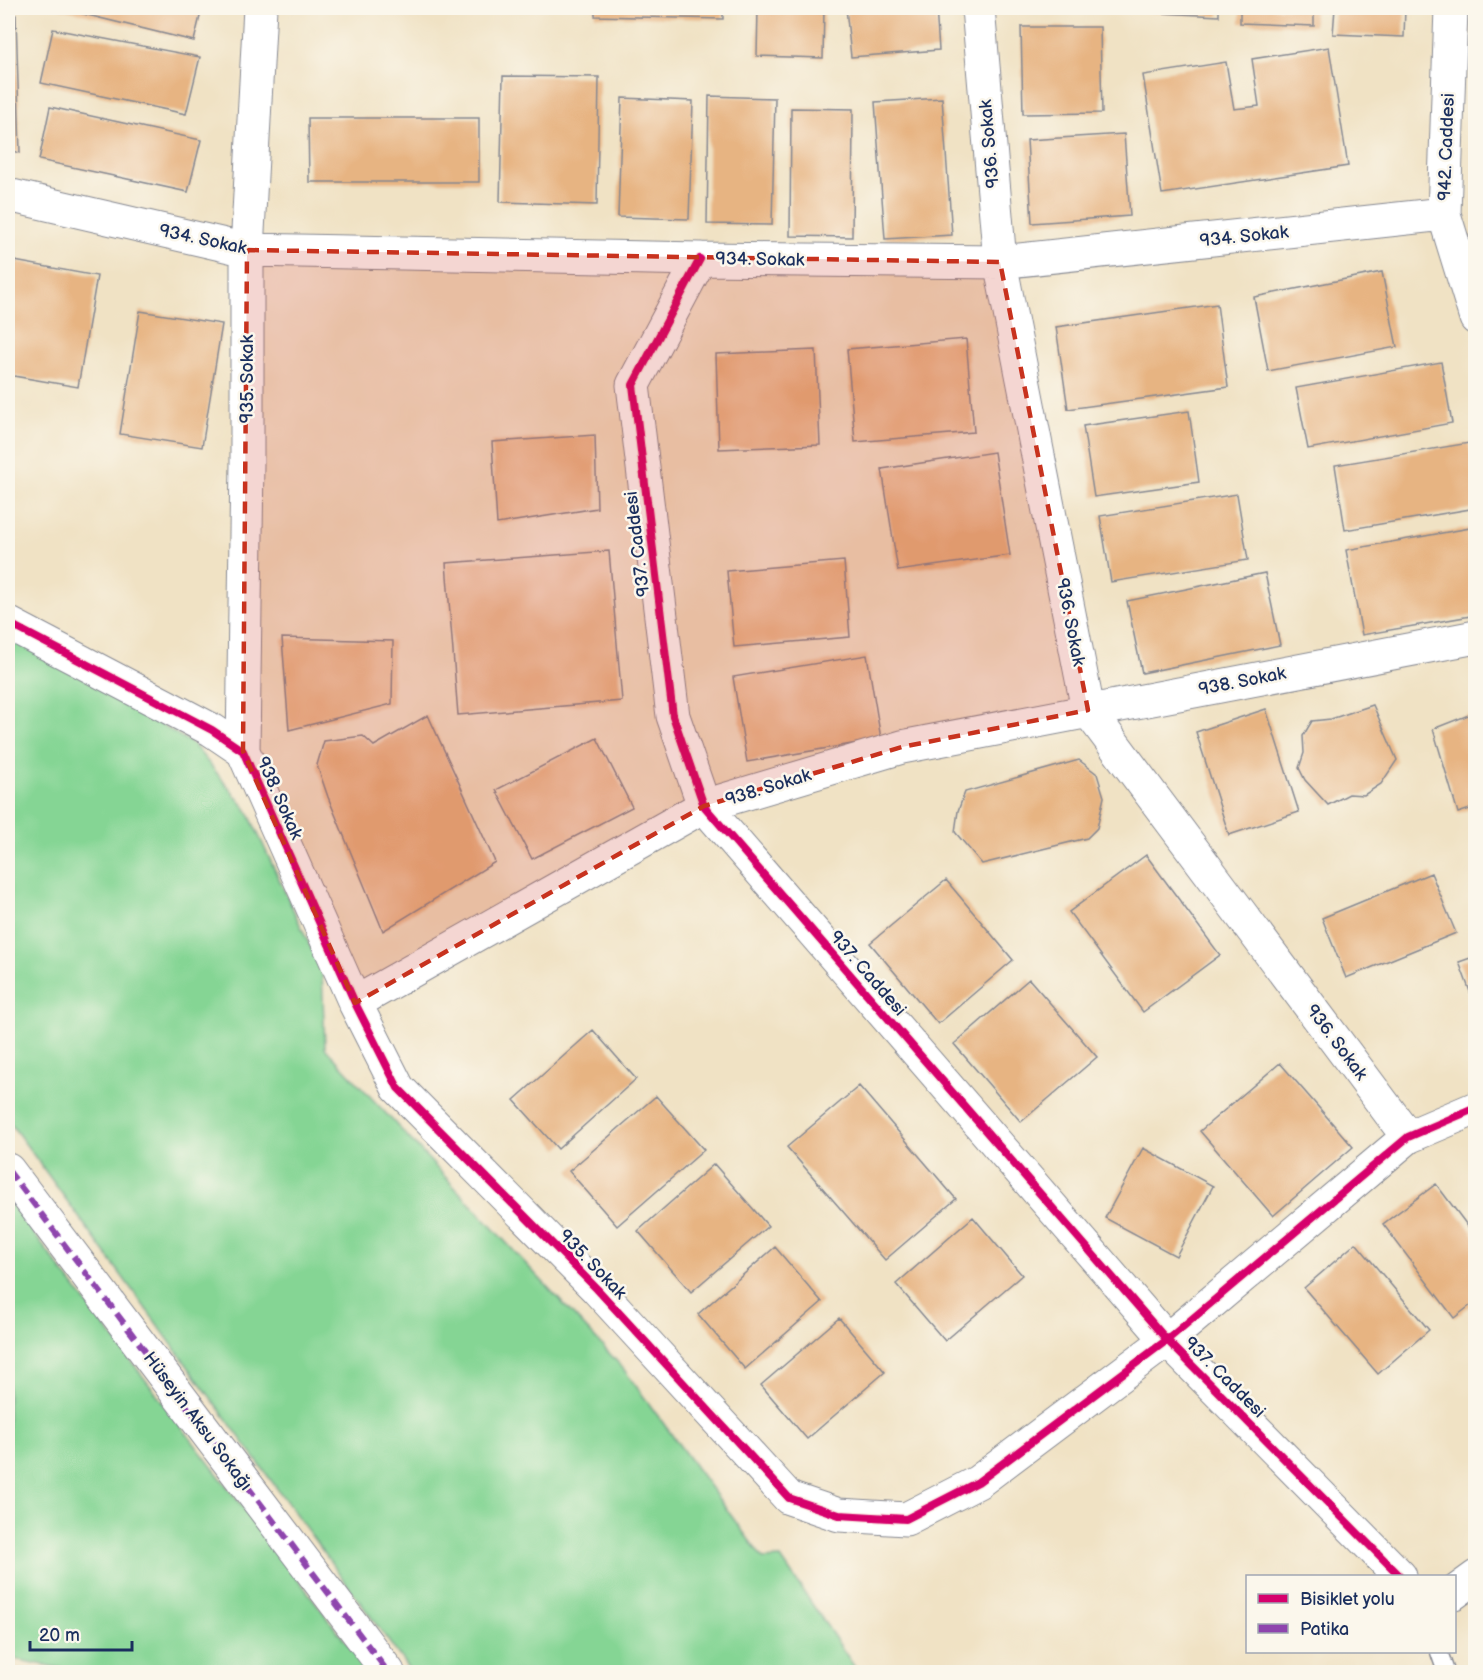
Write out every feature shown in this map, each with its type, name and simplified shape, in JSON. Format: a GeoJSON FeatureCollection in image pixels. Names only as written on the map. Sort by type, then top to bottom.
{"type":"FeatureCollection","features":[{"type":"Feature","properties":{"kind":"street","name":"935. Sokak"},"geometry":{"type":"LineString","coordinates":[[243,751],[247,250],[260,8]]}},
{"type":"Feature","properties":{"kind":"street","name":"936. Sokak"},"geometry":{"type":"LineString","coordinates":[[978,8],[1000,262],[1088,710],[1408,1137]]}},
{"type":"Feature","properties":{"kind":"street","name":"942. Caddesi"},"geometry":{"type":"LineString","coordinates":[[1451,8],[1444,214],[1476,318]]}},
{"type":"Feature","properties":{"kind":"street","name":"934. Sokak"},"geometry":{"type":"LineString","coordinates":[[8,195],[247,250],[700,259],[1000,262],[1444,214]]}},
{"type":"Feature","properties":{"kind":"street","name":"937. Caddesi"},"geometry":{"type":"LineString","coordinates":[[700,259],[633,385],[673,716],[704,806],[1167,1340],[1399,1575]]}},
{"type":"Feature","properties":{"kind":"street","name":"938. Sokak"},"geometry":{"type":"LineString","coordinates":[[8,623],[212,730],[243,751],[355,1003],[704,806],[902,747],[1476,637]]}},
{"type":"Feature","properties":{"kind":"street","name":"935. Sokak"},"geometry":{"type":"LineString","coordinates":[[355,1003],[398,1088],[597,1289],[789,1498],[839,1515],[906,1519],[978,1482],[1167,1340],[1408,1137],[1476,1108]]}},
{"type":"Feature","properties":{"kind":"street","name":"Hüseyin Aksu Sokağı"},"geometry":{"type":"LineString","coordinates":[[8,1170],[388,1672]]}},
{"type":"Feature","properties":{"kind":"street"},"geometry":{"type":"LineString","coordinates":[[1456,1592],[1476,1577]]}},
{"type":"Feature","properties":{"kind":"lane"},"geometry":{"type":"LineString","coordinates":[[1439,1653],[1446,1672]]}},
{"type":"Feature","properties":{"kind":"highlighted area"},"geometry":{"type":"Polygon","coordinates":[[[247,250],[1000,262],[1088,710],[902,747],[704,806],[355,1003],[243,751],[247,250]]]}},
{"type":"Feature","properties":{"kind":"green space"},"geometry":{"type":"Polygon","coordinates":[[[8,634],[37,649],[193,744],[247,810],[322,972],[325,1048],[622,1367],[763,1559],[781,1558],[858,1672],[411,1672],[8,1120],[8,634]]]}},
{"type":"Feature","properties":{"kind":"green space"},"geometry":{"type":"Polygon","coordinates":[[[8,1200],[369,1672],[81,1672],[8,1658],[8,1200]]]}},
{"type":"Feature","properties":{"kind":"building"},"geometry":{"type":"Polygon","coordinates":[[[59,8],[202,8],[194,41],[59,8]]]}},
{"type":"Feature","properties":{"kind":"building"},"geometry":{"type":"Polygon","coordinates":[[[595,8],[723,8],[723,19],[595,16],[595,8]]]}},
{"type":"Feature","properties":{"kind":"building"},"geometry":{"type":"Polygon","coordinates":[[[758,8],[824,8],[823,58],[757,56],[758,8]]]}},
{"type":"Feature","properties":{"kind":"building"},"geometry":{"type":"Polygon","coordinates":[[[846,8],[936,8],[939,50],[851,57],[846,8]]]}},
{"type":"Feature","properties":{"kind":"building"},"geometry":{"type":"Polygon","coordinates":[[[1141,8],[1219,8],[1219,16],[1140,12],[1141,8]]]}},
{"type":"Feature","properties":{"kind":"building"},"geometry":{"type":"Polygon","coordinates":[[[1240,8],[1314,8],[1314,26],[1240,23],[1240,8]]]}},
{"type":"Feature","properties":{"kind":"building"},"geometry":{"type":"Polygon","coordinates":[[[1335,8],[1405,8],[1404,37],[1333,34],[1335,8]]]}},
{"type":"Feature","properties":{"kind":"building"},"geometry":{"type":"Polygon","coordinates":[[[8,13],[16,15],[20,153],[8,150],[8,13]]]}},
{"type":"Feature","properties":{"kind":"building"},"geometry":{"type":"Polygon","coordinates":[[[1021,27],[1100,27],[1102,113],[1023,114],[1021,27]]]}},
{"type":"Feature","properties":{"kind":"building"},"geometry":{"type":"Polygon","coordinates":[[[53,29],[200,57],[186,114],[41,83],[53,29]]]}},
{"type":"Feature","properties":{"kind":"building"},"geometry":{"type":"Polygon","coordinates":[[[1329,47],[1348,166],[1162,194],[1143,75],[1226,62],[1234,109],[1259,106],[1252,59],[1329,47]]]}},
{"type":"Feature","properties":{"kind":"building"},"geometry":{"type":"Polygon","coordinates":[[[503,76],[599,77],[597,205],[500,202],[503,76]]]}},
{"type":"Feature","properties":{"kind":"building"},"geometry":{"type":"Polygon","coordinates":[[[709,96],[775,98],[772,225],[707,224],[709,96]]]}},
{"type":"Feature","properties":{"kind":"building"},"geometry":{"type":"Polygon","coordinates":[[[622,98],[693,101],[689,219],[618,217],[622,98]]]}},
{"type":"Feature","properties":{"kind":"building"},"geometry":{"type":"Polygon","coordinates":[[[942,98],[952,235],[885,239],[875,102],[942,98]]]}},
{"type":"Feature","properties":{"kind":"building"},"geometry":{"type":"Polygon","coordinates":[[[50,107],[201,140],[188,192],[39,160],[50,107]]]}},
{"type":"Feature","properties":{"kind":"building"},"geometry":{"type":"Polygon","coordinates":[[[791,108],[853,109],[852,237],[790,236],[791,108]]]}},
{"type":"Feature","properties":{"kind":"building"},"geometry":{"type":"Polygon","coordinates":[[[308,118],[479,118],[479,182],[309,182],[308,118]]]}},
{"type":"Feature","properties":{"kind":"building"},"geometry":{"type":"Polygon","coordinates":[[[1124,134],[1130,216],[1032,223],[1027,140],[1124,134]]]}},
{"type":"Feature","properties":{"kind":"building"},"geometry":{"type":"Polygon","coordinates":[[[9,260],[97,276],[78,387],[8,375],[9,260]]]}},
{"type":"Feature","properties":{"kind":"building"},"geometry":{"type":"Polygon","coordinates":[[[1382,272],[1397,347],[1268,371],[1254,297],[1382,272]]]}},
{"type":"Feature","properties":{"kind":"building"},"geometry":{"type":"Polygon","coordinates":[[[1217,304],[1228,387],[1068,409],[1056,327],[1217,304]]]}},
{"type":"Feature","properties":{"kind":"building"},"geometry":{"type":"Polygon","coordinates":[[[140,311],[222,324],[202,447],[120,434],[140,311]]]}},
{"type":"Feature","properties":{"kind":"building"},"geometry":{"type":"Polygon","coordinates":[[[966,339],[974,432],[855,442],[847,349],[966,339]]]}},
{"type":"Feature","properties":{"kind":"building"},"geometry":{"type":"Polygon","coordinates":[[[816,350],[820,445],[719,449],[716,354],[816,350]]]}},
{"type":"Feature","properties":{"kind":"building"},"geometry":{"type":"Polygon","coordinates":[[[1441,362],[1452,423],[1308,449],[1296,388],[1441,362]]]}},
{"type":"Feature","properties":{"kind":"building"},"geometry":{"type":"Polygon","coordinates":[[[1189,411],[1199,482],[1094,497],[1083,426],[1189,411]]]}},
{"type":"Feature","properties":{"kind":"building"},"geometry":{"type":"Polygon","coordinates":[[[595,435],[597,508],[497,524],[492,442],[595,435]]]}},
{"type":"Feature","properties":{"kind":"building"},"geometry":{"type":"Polygon","coordinates":[[[1469,443],[1476,481],[1476,508],[1345,530],[1335,465],[1469,443]]]}},
{"type":"Feature","properties":{"kind":"building"},"geometry":{"type":"Polygon","coordinates":[[[994,452],[1010,555],[898,571],[882,469],[994,452]]]}},
{"type":"Feature","properties":{"kind":"building"},"geometry":{"type":"Polygon","coordinates":[[[1237,494],[1248,560],[1111,582],[1100,516],[1237,494]]]}},
{"type":"Feature","properties":{"kind":"building"},"geometry":{"type":"Polygon","coordinates":[[[1476,527],[1476,615],[1362,635],[1346,550],[1476,527]]]}},
{"type":"Feature","properties":{"kind":"building"},"geometry":{"type":"Polygon","coordinates":[[[609,551],[622,701],[458,715],[446,563],[609,551]]]}},
{"type":"Feature","properties":{"kind":"building"},"geometry":{"type":"Polygon","coordinates":[[[844,561],[850,637],[734,647],[727,571],[844,561]]]}},
{"type":"Feature","properties":{"kind":"building"},"geometry":{"type":"Polygon","coordinates":[[[1265,573],[1280,645],[1142,673],[1127,601],[1265,573]]]}},
{"type":"Feature","properties":{"kind":"building"},"geometry":{"type":"Polygon","coordinates":[[[282,638],[393,641],[392,704],[289,730],[282,638]]]}},
{"type":"Feature","properties":{"kind":"building"},"geometry":{"type":"Polygon","coordinates":[[[867,655],[881,739],[747,762],[733,677],[867,655]]]}},
{"type":"Feature","properties":{"kind":"building"},"geometry":{"type":"Polygon","coordinates":[[[1373,705],[1397,760],[1381,784],[1364,795],[1349,794],[1328,805],[1305,780],[1299,768],[1304,753],[1303,736],[1312,721],[1331,719],[1373,705]]]}},
{"type":"Feature","properties":{"kind":"building"},"geometry":{"type":"Polygon","coordinates":[[[1266,709],[1299,812],[1229,835],[1196,732],[1266,709]]]}},
{"type":"Feature","properties":{"kind":"building"},"geometry":{"type":"Polygon","coordinates":[[[1476,712],[1476,807],[1458,813],[1433,729],[1476,712]]]}},
{"type":"Feature","properties":{"kind":"building"},"geometry":{"type":"Polygon","coordinates":[[[428,715],[495,862],[383,931],[317,765],[324,741],[363,736],[374,746],[428,715]]]}},
{"type":"Feature","properties":{"kind":"building"},"geometry":{"type":"Polygon","coordinates":[[[597,738],[632,807],[532,859],[496,790],[597,738]]]}},
{"type":"Feature","properties":{"kind":"building"},"geometry":{"type":"Polygon","coordinates":[[[1079,760],[1097,774],[1104,797],[1097,828],[1087,838],[982,864],[955,832],[958,811],[965,792],[1079,760]]]}},
{"type":"Feature","properties":{"kind":"building"},"geometry":{"type":"Polygon","coordinates":[[[1146,855],[1220,955],[1143,1012],[1069,912],[1146,855]]]}},
{"type":"Feature","properties":{"kind":"building"},"geometry":{"type":"Polygon","coordinates":[[[1431,873],[1456,933],[1346,978],[1322,918],[1431,873]]]}},
{"type":"Feature","properties":{"kind":"building"},"geometry":{"type":"Polygon","coordinates":[[[946,880],[1013,960],[938,1024],[870,943],[946,880]]]}},
{"type":"Feature","properties":{"kind":"building"},"geometry":{"type":"Polygon","coordinates":[[[1476,956],[1476,1005],[1475,1005],[1459,962],[1476,956]]]}},
{"type":"Feature","properties":{"kind":"building"},"geometry":{"type":"Polygon","coordinates":[[[1029,979],[1097,1057],[1021,1122],[954,1044],[1029,979]]]}},
{"type":"Feature","properties":{"kind":"building"},"geometry":{"type":"Polygon","coordinates":[[[593,1030],[636,1079],[558,1149],[514,1100],[593,1030]]]}},
{"type":"Feature","properties":{"kind":"building"},"geometry":{"type":"Polygon","coordinates":[[[1280,1063],[1353,1147],[1273,1216],[1200,1131],[1280,1063]]]}},
{"type":"Feature","properties":{"kind":"building"},"geometry":{"type":"Polygon","coordinates":[[[859,1086],[956,1199],[885,1260],[787,1147],[859,1086]]]}},
{"type":"Feature","properties":{"kind":"building"},"geometry":{"type":"Polygon","coordinates":[[[656,1096],[704,1150],[617,1226],[569,1171],[656,1096]]]}},
{"type":"Feature","properties":{"kind":"building"},"geometry":{"type":"Polygon","coordinates":[[[1143,1148],[1213,1186],[1176,1256],[1105,1218],[1143,1148]]]}},
{"type":"Feature","properties":{"kind":"building"},"geometry":{"type":"Polygon","coordinates":[[[714,1164],[768,1226],[691,1292],[638,1231],[714,1164]]]}},
{"type":"Feature","properties":{"kind":"building"},"geometry":{"type":"Polygon","coordinates":[[[1436,1184],[1476,1237],[1476,1301],[1454,1318],[1383,1224],[1436,1184]]]}},
{"type":"Feature","properties":{"kind":"building"},"geometry":{"type":"Polygon","coordinates":[[[973,1217],[1022,1275],[945,1341],[896,1284],[973,1217]]]}},
{"type":"Feature","properties":{"kind":"building"},"geometry":{"type":"Polygon","coordinates":[[[1356,1243],[1429,1330],[1378,1374],[1304,1288],[1356,1243]]]}},
{"type":"Feature","properties":{"kind":"building"},"geometry":{"type":"Polygon","coordinates":[[[775,1247],[822,1302],[745,1369],[698,1314],[775,1247]]]}},
{"type":"Feature","properties":{"kind":"building"},"geometry":{"type":"Polygon","coordinates":[[[839,1318],[885,1372],[807,1439],[761,1385],[839,1318]]]}},
{"type":"Feature","properties":{"kind":"marked path"},"geometry":{"type":"LineString","coordinates":[[8,1170],[388,1672]]}},
{"type":"Feature","properties":{"kind":"cycle path"},"geometry":{"type":"LineString","coordinates":[[700,259],[633,385],[673,716],[704,806],[1167,1340],[1399,1575]]}},
{"type":"Feature","properties":{"kind":"cycle path"},"geometry":{"type":"LineString","coordinates":[[8,623],[212,730],[243,751],[355,1003],[398,1088],[597,1289],[789,1498],[839,1515],[906,1519],[978,1482],[1167,1340],[1408,1137],[1476,1108]]}}]}
